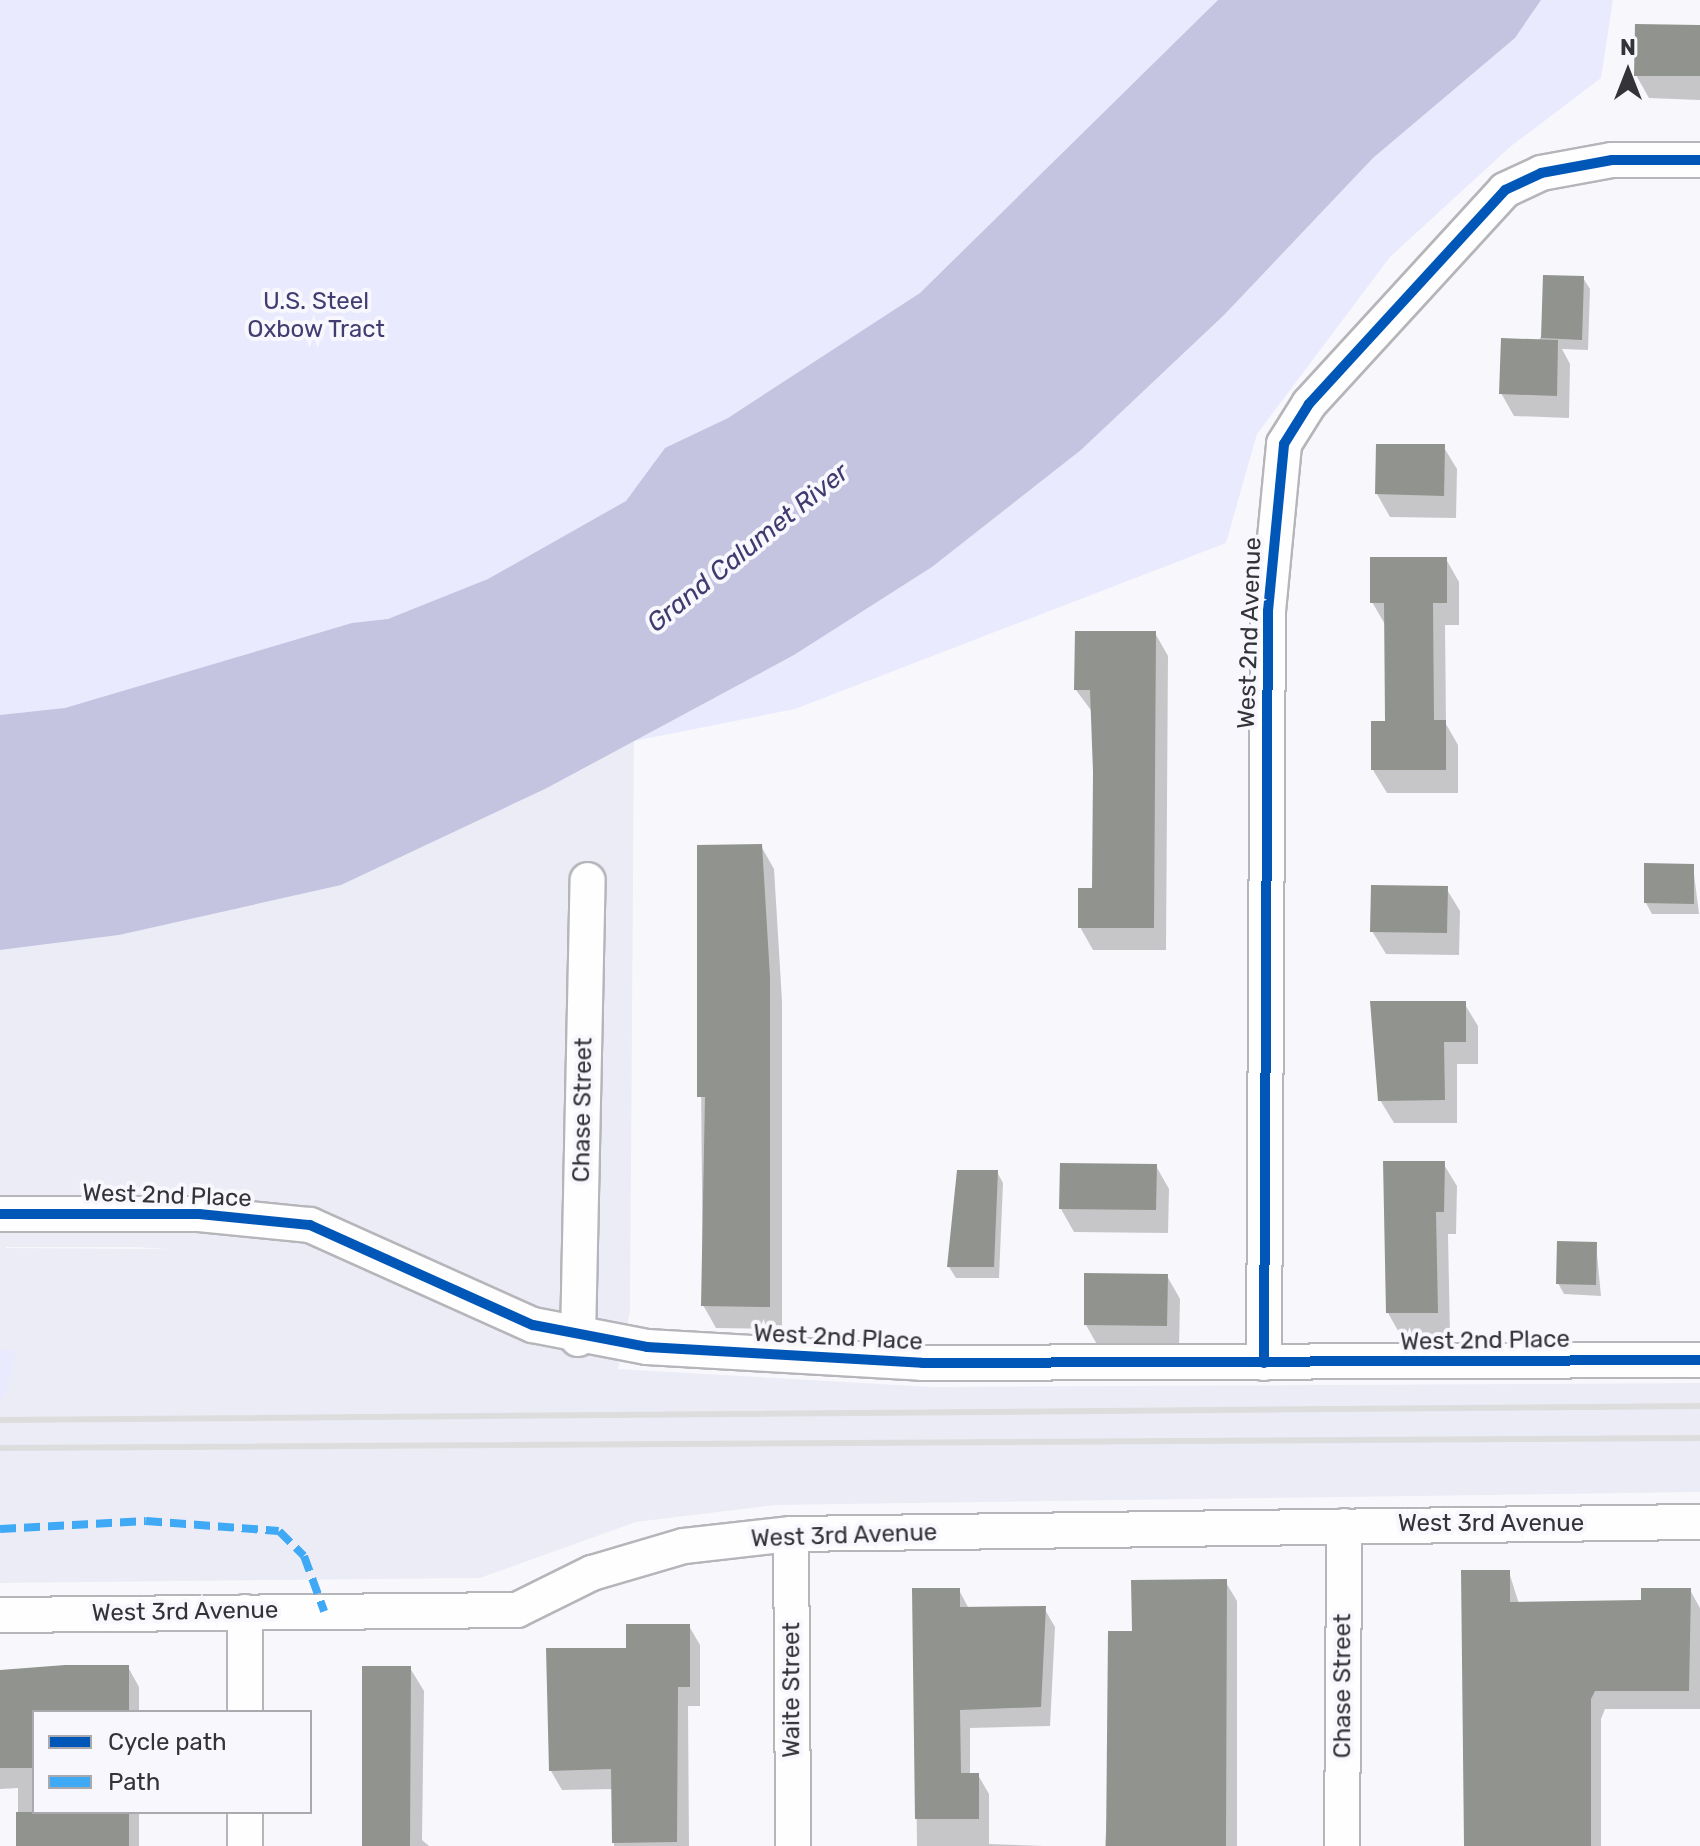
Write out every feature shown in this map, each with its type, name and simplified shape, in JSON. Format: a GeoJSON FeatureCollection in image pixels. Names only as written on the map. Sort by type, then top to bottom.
{"type":"FeatureCollection","features":[{"type":"Feature","properties":{"kind":"street","name":"West 2nd Avenue"},"geometry":{"type":"LineString","coordinates":[[1264,1363],[1268,623],[1284,444],[1309,404],[1505,190],[1541,173],[1612,160],[1700,160]]}},
{"type":"Feature","properties":{"kind":"street","name":"Chase Street"},"geometry":{"type":"LineString","coordinates":[[578,1339],[588,880]]}},
{"type":"Feature","properties":{"kind":"street","name":"West 2nd Place"},"geometry":{"type":"LineString","coordinates":[[0,1214],[199,1214],[310,1225],[494,1311],[578,1339],[828,1360],[1264,1363],[1700,1360]]}},
{"type":"Feature","properties":{"kind":"street","name":"West 3rd Avenue"},"geometry":{"type":"LineString","coordinates":[[0,1615],[517,1610],[592,1573],[684,1546],[791,1534],[1700,1522]]}},
{"type":"Feature","properties":{"kind":"street","name":"Chase Street"},"geometry":{"type":"LineString","coordinates":[[1342,1846],[1344,1526]]}},
{"type":"Feature","properties":{"kind":"street","name":"Waite Street"},"geometry":{"type":"LineString","coordinates":[[791,1534],[793,1846]]}},
{"type":"Feature","properties":{"kind":"street"},"geometry":{"type":"LineString","coordinates":[[245,1612],[245,1710]]}},
{"type":"Feature","properties":{"kind":"street"},"geometry":{"type":"LineString","coordinates":[[245,1814],[245,1846]]}},
{"type":"Feature","properties":{"kind":"shaded area"},"geometry":{"type":"Polygon","coordinates":[[[634,741],[630,1311],[618,1369],[933,1387],[1700,1383],[1700,1492],[776,1505],[636,1522],[480,1578],[0,1583],[0,950],[119,935],[547,788],[634,741]],[[6,1247],[6,1248],[168,1249],[6,1247]]]}},
{"type":"Feature","properties":{"kind":"green space","name":"U.S. Steel Oxbow Tract"},"geometry":{"type":"Polygon","coordinates":[[[0,0],[1218,0],[925,301],[667,480],[497,585],[285,668],[0,741],[0,0]]]}},
{"type":"Feature","properties":{"kind":"green space"},"geometry":{"type":"Polygon","coordinates":[[[1541,0],[1613,0],[1601,78],[1510,147],[1390,257],[1257,434],[1226,543],[795,709],[634,741],[794,655],[932,567],[1081,450],[1223,315],[1373,158],[1515,38],[1541,0]]]}},
{"type":"Feature","properties":{"kind":"green space"},"geometry":{"type":"Polygon","coordinates":[[[0,1349],[16,1351],[5,1398],[0,1398],[0,1349]]]}},
{"type":"Feature","properties":{"kind":"water","name":"Grand Calumet River"},"geometry":{"type":"Polygon","coordinates":[[[1218,0],[1541,0],[1515,38],[1373,158],[1224,315],[1081,450],[932,567],[794,655],[547,788],[341,885],[119,935],[0,950],[0,715],[65,708],[352,623],[388,619],[488,579],[626,501],[665,448],[728,418],[920,293],[1218,0]]]}},
{"type":"Feature","properties":{"kind":"building"},"geometry":{"type":"Polygon","coordinates":[[[1635,24],[1700,25],[1700,76],[1634,76],[1635,24]]]}},
{"type":"Feature","properties":{"kind":"building"},"geometry":{"type":"Polygon","coordinates":[[[1543,275],[1584,276],[1582,340],[1541,338],[1543,275]]]}},
{"type":"Feature","properties":{"kind":"building"},"geometry":{"type":"Polygon","coordinates":[[[1501,338],[1558,340],[1557,396],[1499,394],[1501,338]]]}},
{"type":"Feature","properties":{"kind":"building"},"geometry":{"type":"Polygon","coordinates":[[[1376,444],[1445,444],[1444,496],[1375,494],[1376,444]]]}},
{"type":"Feature","properties":{"kind":"building"},"geometry":{"type":"Polygon","coordinates":[[[1370,557],[1447,557],[1447,603],[1433,603],[1434,720],[1446,720],[1446,770],[1371,770],[1371,721],[1385,721],[1384,603],[1370,603],[1370,557]]]}},
{"type":"Feature","properties":{"kind":"building"},"geometry":{"type":"Polygon","coordinates":[[[1075,631],[1156,631],[1154,928],[1078,928],[1078,888],[1092,888],[1093,772],[1090,690],[1074,690],[1075,631]]]}},
{"type":"Feature","properties":{"kind":"building"},"geometry":{"type":"Polygon","coordinates":[[[762,844],[770,977],[770,1307],[701,1306],[705,1097],[697,1097],[697,845],[762,844]]]}},
{"type":"Feature","properties":{"kind":"building"},"geometry":{"type":"Polygon","coordinates":[[[1644,863],[1694,864],[1694,904],[1644,903],[1644,863]]]}},
{"type":"Feature","properties":{"kind":"building"},"geometry":{"type":"Polygon","coordinates":[[[1371,885],[1448,886],[1447,933],[1370,932],[1371,885]]]}},
{"type":"Feature","properties":{"kind":"building"},"geometry":{"type":"Polygon","coordinates":[[[1370,1001],[1466,1001],[1466,1042],[1444,1042],[1445,1100],[1378,1101],[1370,1001]]]}},
{"type":"Feature","properties":{"kind":"building"},"geometry":{"type":"Polygon","coordinates":[[[1383,1161],[1445,1161],[1444,1212],[1436,1212],[1438,1313],[1386,1313],[1383,1161]]]}},
{"type":"Feature","properties":{"kind":"building"},"geometry":{"type":"Polygon","coordinates":[[[1060,1163],[1157,1164],[1156,1210],[1059,1209],[1060,1163]]]}},
{"type":"Feature","properties":{"kind":"building"},"geometry":{"type":"Polygon","coordinates":[[[957,1170],[998,1170],[994,1267],[947,1267],[957,1170]]]}},
{"type":"Feature","properties":{"kind":"building"},"geometry":{"type":"Polygon","coordinates":[[[1557,1241],[1597,1242],[1596,1285],[1556,1284],[1557,1241]]]}},
{"type":"Feature","properties":{"kind":"building"},"geometry":{"type":"Polygon","coordinates":[[[1084,1273],[1168,1274],[1167,1326],[1084,1325],[1084,1273]]]}},
{"type":"Feature","properties":{"kind":"building"},"geometry":{"type":"Polygon","coordinates":[[[1461,1570],[1510,1570],[1510,1602],[1641,1600],[1641,1588],[1691,1588],[1689,1691],[1595,1691],[1591,1699],[1591,1846],[1464,1846],[1461,1570]]]}},
{"type":"Feature","properties":{"kind":"building"},"geometry":{"type":"Polygon","coordinates":[[[1227,1579],[1226,1846],[1106,1846],[1108,1631],[1132,1631],[1131,1580],[1227,1579]]]}},
{"type":"Feature","properties":{"kind":"building"},"geometry":{"type":"Polygon","coordinates":[[[912,1588],[960,1588],[960,1607],[1046,1606],[1041,1707],[960,1710],[961,1773],[979,1773],[979,1819],[915,1819],[912,1588]]]}},
{"type":"Feature","properties":{"kind":"building"},"geometry":{"type":"Polygon","coordinates":[[[626,1624],[690,1624],[690,1687],[678,1687],[677,1842],[612,1843],[611,1769],[549,1771],[546,1648],[626,1648],[626,1624]]]}},
{"type":"Feature","properties":{"kind":"building"},"geometry":{"type":"Polygon","coordinates":[[[65,1665],[129,1665],[129,1710],[32,1710],[32,1768],[0,1768],[0,1670],[65,1665]]]}},
{"type":"Feature","properties":{"kind":"building"},"geometry":{"type":"Polygon","coordinates":[[[362,1666],[411,1666],[410,1846],[362,1846],[362,1666]]]}},
{"type":"Feature","properties":{"kind":"building"},"geometry":{"type":"Polygon","coordinates":[[[16,1812],[129,1814],[129,1846],[16,1846],[16,1812]]]}},
{"type":"Feature","properties":{"kind":"railway"},"geometry":{"type":"LineString","coordinates":[[0,1420],[1700,1406]]}},
{"type":"Feature","properties":{"kind":"railway"},"geometry":{"type":"LineString","coordinates":[[0,1448],[1700,1438]]}},
{"type":"Feature","properties":{"kind":"marked path"},"geometry":{"type":"LineString","coordinates":[[0,1529],[146,1521],[279,1531],[304,1556],[324,1611]]}},
{"type":"Feature","properties":{"kind":"cycle path"},"geometry":{"type":"LineString","coordinates":[[1264,1363],[1268,611],[1284,444],[1309,404],[1505,190],[1541,173],[1612,160],[1700,160]]}},
{"type":"Feature","properties":{"kind":"cycle path"},"geometry":{"type":"LineString","coordinates":[[0,1214],[199,1214],[310,1225],[533,1325],[647,1347],[922,1363],[1700,1360]]}}]}
